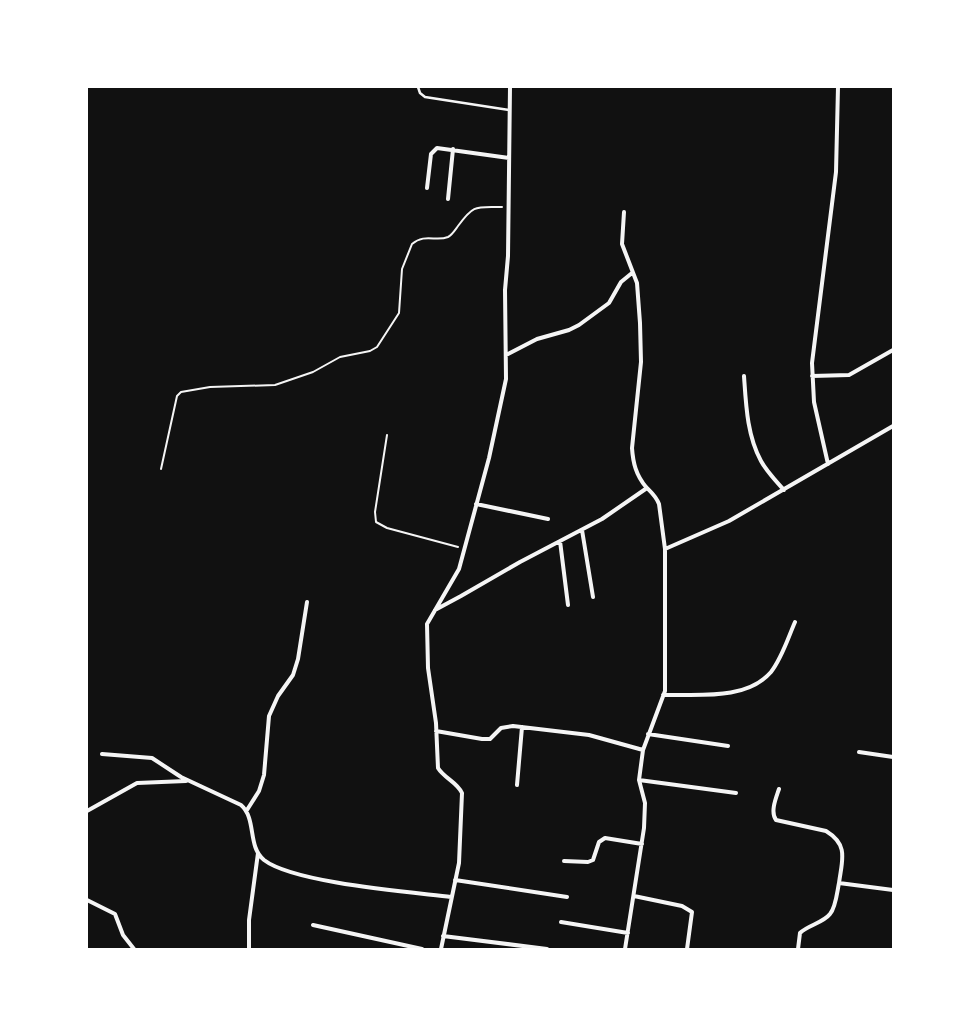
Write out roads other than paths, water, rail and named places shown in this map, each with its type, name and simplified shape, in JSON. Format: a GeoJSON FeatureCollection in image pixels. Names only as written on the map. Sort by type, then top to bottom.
{"type":"FeatureCollection","features":[{"type":"Feature","properties":{"kind":"street"},"geometry":{"type":"LineString","coordinates":[[440,949],[459,862],[462,793],[460,789],[440,772],[438,768],[436,731],[428,668],[426,631],[427,624],[434,610],[456,576],[465,549],[503,396],[506,355],[505,290],[508,256],[510,87]]}},
{"type":"Feature","properties":{"kind":"street"},"geometry":{"type":"LineString","coordinates":[[828,464],[814,402],[812,363],[836,172],[838,87]]}},
{"type":"Feature","properties":{"kind":"street"},"geometry":{"type":"LineString","coordinates":[[427,188],[431,154],[437,148],[509,158]]}},
{"type":"Feature","properties":{"kind":"street"},"geometry":{"type":"LineString","coordinates":[[448,199],[452,149]]}},
{"type":"Feature","properties":{"kind":"street"},"geometry":{"type":"LineString","coordinates":[[624,212],[622,244],[637,283],[639,296],[641,362],[632,448],[633,461],[637,475],[660,504],[665,549],[665,682],[663,695],[643,750],[639,780],[646,810],[625,949]]}},
{"type":"Feature","properties":{"kind":"street"},"geometry":{"type":"LineString","coordinates":[[506,355],[537,339],[569,330],[579,325],[609,303],[622,282],[632,273]]}},
{"type":"Feature","properties":{"kind":"street"},"geometry":{"type":"LineString","coordinates":[[812,376],[849,375],[893,350]]}},
{"type":"Feature","properties":{"kind":"street"},"geometry":{"type":"LineString","coordinates":[[744,376],[747,415],[757,451],[767,469],[784,490]]}},
{"type":"Feature","properties":{"kind":"street"},"geometry":{"type":"LineString","coordinates":[[665,549],[729,521],[893,426]]}},
{"type":"Feature","properties":{"kind":"street"},"geometry":{"type":"LineString","coordinates":[[434,610],[602,519],[647,488]]}},
{"type":"Feature","properties":{"kind":"street"},"geometry":{"type":"LineString","coordinates":[[476,504],[548,519]]}},
{"type":"Feature","properties":{"kind":"street"},"geometry":{"type":"LineString","coordinates":[[582,530],[592,597]]}},
{"type":"Feature","properties":{"kind":"street"},"geometry":{"type":"LineString","coordinates":[[560,541],[568,606]]}},
{"type":"Feature","properties":{"kind":"street"},"geometry":{"type":"LineString","coordinates":[[307,602],[298,659],[293,675],[278,696],[269,716],[264,775],[258,791],[247,810],[254,846],[264,860],[279,868],[308,876],[349,884],[451,897]]}},
{"type":"Feature","properties":{"kind":"street"},"geometry":{"type":"LineString","coordinates":[[663,695],[738,691],[757,683],[766,677],[777,664],[794,622]]}},
{"type":"Feature","properties":{"kind":"street"},"geometry":{"type":"LineString","coordinates":[[436,731],[490,739],[501,728],[506,726],[522,727],[589,735],[643,750]]}},
{"type":"Feature","properties":{"kind":"street"},"geometry":{"type":"LineString","coordinates":[[517,785],[522,727]]}},
{"type":"Feature","properties":{"kind":"street"},"geometry":{"type":"LineString","coordinates":[[648,734],[728,746]]}},
{"type":"Feature","properties":{"kind":"street"},"geometry":{"type":"LineString","coordinates":[[859,752],[893,757]]}},
{"type":"Feature","properties":{"kind":"street"},"geometry":{"type":"LineString","coordinates":[[102,754],[152,758],[188,781],[221,795],[247,810]]}},
{"type":"Feature","properties":{"kind":"street"},"geometry":{"type":"LineString","coordinates":[[639,780],[736,793]]}},
{"type":"Feature","properties":{"kind":"street"},"geometry":{"type":"LineString","coordinates":[[87,811],[137,783],[188,781]]}},
{"type":"Feature","properties":{"kind":"street"},"geometry":{"type":"LineString","coordinates":[[779,789],[773,811],[776,820],[826,830],[842,845],[843,851],[839,883],[831,913],[827,917],[807,926],[800,933],[798,949]]}},
{"type":"Feature","properties":{"kind":"street"},"geometry":{"type":"LineString","coordinates":[[564,861],[588,862],[593,860],[599,842],[605,838],[642,844]]}},
{"type":"Feature","properties":{"kind":"street"},"geometry":{"type":"LineString","coordinates":[[249,949],[249,920],[258,853]]}},
{"type":"Feature","properties":{"kind":"street"},"geometry":{"type":"LineString","coordinates":[[455,880],[567,897]]}},
{"type":"Feature","properties":{"kind":"street"},"geometry":{"type":"LineString","coordinates":[[839,883],[893,890]]}},
{"type":"Feature","properties":{"kind":"street"},"geometry":{"type":"LineString","coordinates":[[634,896],[682,906],[692,912],[687,949]]}},
{"type":"Feature","properties":{"kind":"street"},"geometry":{"type":"LineString","coordinates":[[87,900],[115,914],[123,935],[134,949]]}},
{"type":"Feature","properties":{"kind":"street"},"geometry":{"type":"LineString","coordinates":[[560,922],[628,933]]}},
{"type":"Feature","properties":{"kind":"street"},"geometry":{"type":"LineString","coordinates":[[313,924],[422,949]]}},
{"type":"Feature","properties":{"kind":"street"},"geometry":{"type":"LineString","coordinates":[[443,936],[547,949]]}},
{"type":"Feature","properties":{"kind":"lane"},"geometry":{"type":"LineString","coordinates":[[418,87],[420,93],[425,97],[509,110]]}}]}
